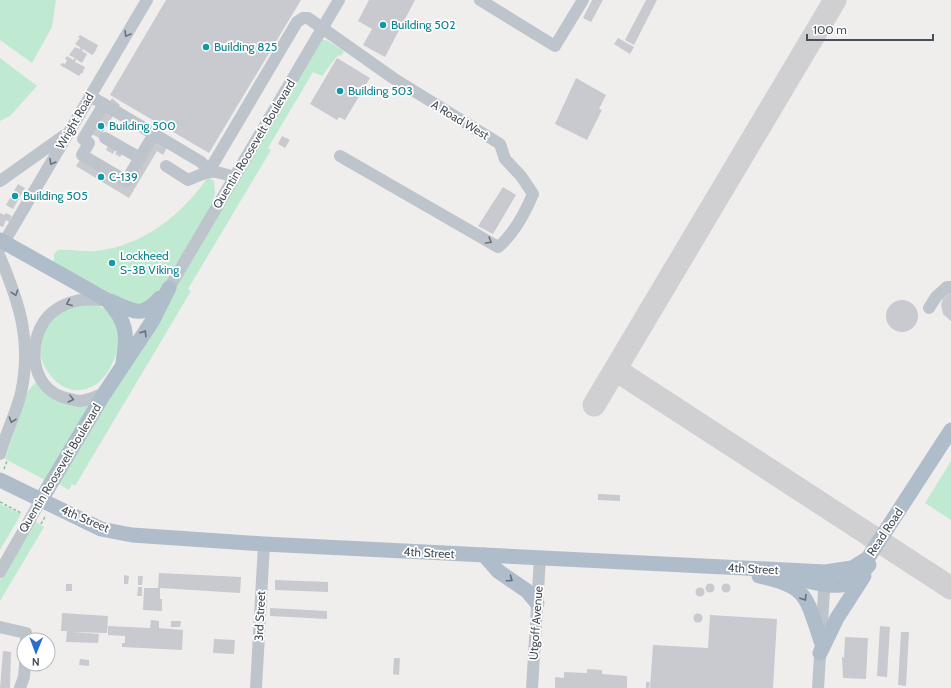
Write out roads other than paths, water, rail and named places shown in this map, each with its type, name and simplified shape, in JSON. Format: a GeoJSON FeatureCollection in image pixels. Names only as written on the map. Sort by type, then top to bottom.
{"type":"FeatureCollection","features":[{"type":"Feature","properties":{"kind":"main road"},"geometry":{"type":"LineString","coordinates":[[1,243],[107,300],[134,312],[143,312],[151,308],[168,288]]}},
{"type":"Feature","properties":{"kind":"main road","name":"Quentin Roosevelt Boulevard"},"geometry":{"type":"LineString","coordinates":[[40,500],[104,394],[153,320],[168,288]]}},
{"type":"Feature","properties":{"kind":"main road"},"geometry":{"type":"LineString","coordinates":[[107,300],[117,311],[125,327],[126,341],[122,366]]}},
{"type":"Feature","properties":{"kind":"main road","name":"Read Road"},"geometry":{"type":"LineString","coordinates":[[825,578],[852,568],[874,555],[951,430]]}},
{"type":"Feature","properties":{"kind":"main road","name":"4th Street"},"geometry":{"type":"LineString","coordinates":[[0,480],[101,529],[132,535],[264,544],[717,567],[825,578]]}},
{"type":"Feature","properties":{"kind":"main road"},"geometry":{"type":"LineString","coordinates":[[717,567],[833,564],[853,559],[863,552],[874,555],[821,647]]}},
{"type":"Feature","properties":{"kind":"main road"},"geometry":{"type":"LineString","coordinates":[[484,555],[498,571],[527,591],[537,603]]}},
{"type":"Feature","properties":{"kind":"main road"},"geometry":{"type":"LineString","coordinates":[[717,567],[776,580],[794,587],[805,597],[821,647]]}},
{"type":"Feature","properties":{"kind":"street","name":"Wright Road"},"geometry":{"type":"LineString","coordinates":[[1,243],[68,134],[147,0]]}},
{"type":"Feature","properties":{"kind":"street","name":"Quentin Roosevelt Boulevard"},"geometry":{"type":"LineString","coordinates":[[168,288],[339,0]]}},
{"type":"Feature","properties":{"kind":"street"},"geometry":{"type":"LineString","coordinates":[[480,0],[555,46],[583,0]]}},
{"type":"Feature","properties":{"kind":"street","name":"A Road West"},"geometry":{"type":"LineString","coordinates":[[209,171],[297,22],[303,18],[308,18],[323,27],[396,81],[500,144],[505,159],[533,194],[529,204],[508,238],[498,247],[340,156]]}},
{"type":"Feature","properties":{"kind":"street"},"geometry":{"type":"LineString","coordinates":[[90,96],[201,162],[209,171]]}},
{"type":"Feature","properties":{"kind":"street"},"geometry":{"type":"LineString","coordinates":[[104,104],[82,139],[89,143],[82,155],[126,181],[154,134]]}},
{"type":"Feature","properties":{"kind":"street"},"geometry":{"type":"LineString","coordinates":[[0,181],[68,134]]}},
{"type":"Feature","properties":{"kind":"street"},"geometry":{"type":"LineString","coordinates":[[105,138],[140,158]]}},
{"type":"Feature","properties":{"kind":"street"},"geometry":{"type":"LineString","coordinates":[[166,166],[188,180],[209,171],[217,171],[234,177]]}},
{"type":"Feature","properties":{"kind":"street"},"geometry":{"type":"LineString","coordinates":[[0,257],[14,288],[24,328],[35,357],[40,379],[52,392],[80,401],[104,394]]}},
{"type":"Feature","properties":{"kind":"street"},"geometry":{"type":"LineString","coordinates":[[929,308],[936,297],[947,287],[951,287]]}},
{"type":"Feature","properties":{"kind":"street"},"geometry":{"type":"LineString","coordinates":[[20,394],[35,357],[36,340],[42,325],[49,315],[64,305],[76,300],[107,300]]}},
{"type":"Feature","properties":{"kind":"street"},"geometry":{"type":"LineString","coordinates":[[4,457],[20,394],[26,363],[24,328]]}},
{"type":"Feature","properties":{"kind":"street","name":"Quentin Roosevelt Boulevard"},"geometry":{"type":"LineString","coordinates":[[0,572],[40,500]]}},
{"type":"Feature","properties":{"kind":"street","name":"3rd Street"},"geometry":{"type":"LineString","coordinates":[[256,688],[264,544]]}},
{"type":"Feature","properties":{"kind":"street","name":"Utgoff Avenue"},"geometry":{"type":"LineString","coordinates":[[532,688],[540,558]]}},
{"type":"Feature","properties":{"kind":"street"},"geometry":{"type":"LineString","coordinates":[[818,688],[825,578]]}},
{"type":"Feature","properties":{"kind":"street"},"geometry":{"type":"LineString","coordinates":[[0,627],[22,632]]}},
{"type":"Feature","properties":{"kind":"street"},"geometry":{"type":"LineString","coordinates":[[20,688],[24,672]]}},
{"type":"Feature","properties":{"kind":"place","name":"Building 502"},"geometry":{"type":"Point","coordinates":[383,25]}},
{"type":"Feature","properties":{"kind":"place","name":"Building 825"},"geometry":{"type":"Point","coordinates":[206,47]}},
{"type":"Feature","properties":{"kind":"place","name":"Building 503"},"geometry":{"type":"Point","coordinates":[340,91]}},
{"type":"Feature","properties":{"kind":"place","name":"Building 500"},"geometry":{"type":"Point","coordinates":[101,126]}},
{"type":"Feature","properties":{"kind":"place","name":"C-139"},"geometry":{"type":"Point","coordinates":[101,177]}},
{"type":"Feature","properties":{"kind":"place","name":"Building 505"},"geometry":{"type":"Point","coordinates":[15,196]}},
{"type":"Feature","properties":{"kind":"place","name":"Lockheed S-3B Viking"},"geometry":{"type":"Point","coordinates":[112,263]}}]}
